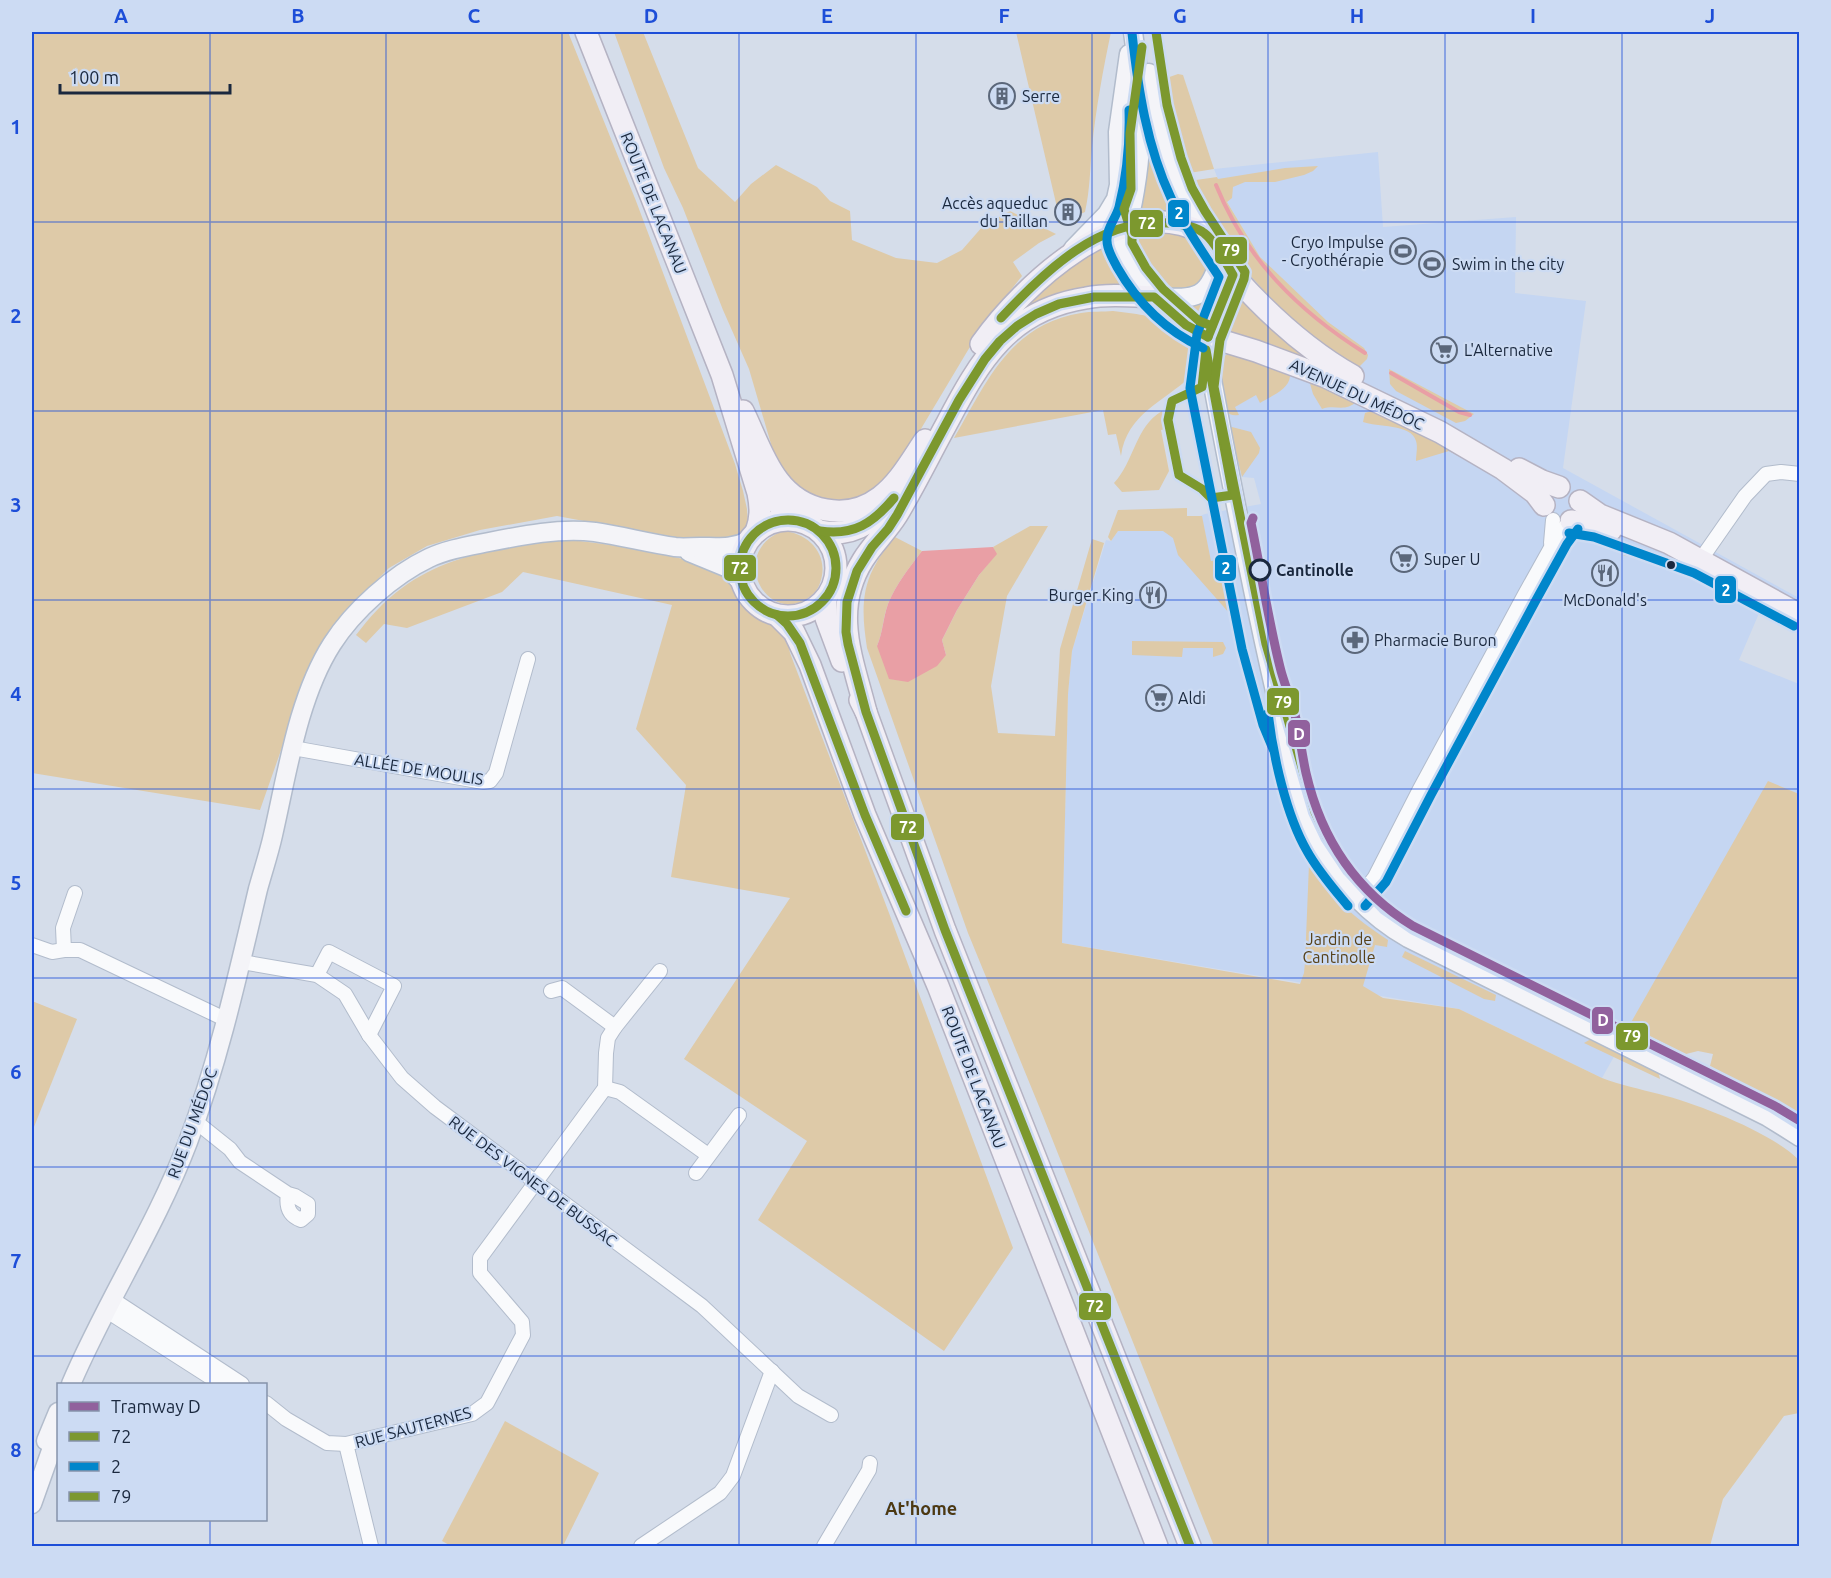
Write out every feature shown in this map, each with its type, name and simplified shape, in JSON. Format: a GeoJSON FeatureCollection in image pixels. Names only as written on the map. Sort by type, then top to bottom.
{"type":"FeatureCollection","features":[{"type":"Feature","properties":{"kind":"main road","name":"ROUTE DE LACANAU"},"geometry":{"type":"LineString","coordinates":[[586,32],[722,375],[758,493],[760,520],[752,536]]}},
{"type":"Feature","properties":{"kind":"main road"},"geometry":{"type":"LineString","coordinates":[[820,531],[846,533],[853,531],[872,520],[890,502],[911,471],[925,440],[966,368],[993,328],[1017,300],[1062,261],[1108,232],[1144,223],[1173,223],[1205,234]]}},
{"type":"Feature","properties":{"kind":"main road","name":"AVENUE DU MÉDOC"},"geometry":{"type":"LineString","coordinates":[[1205,234],[1233,274],[1267,311],[1287,330],[1332,364],[1490,450],[1532,477],[1559,487]]}},
{"type":"Feature","properties":{"kind":"main road"},"geometry":{"type":"LineString","coordinates":[[866,712],[846,632],[847,602],[851,586],[860,564],[888,529],[911,490],[968,382],[996,343],[1025,320],[1046,309],[1085,298],[1154,297]]}},
{"type":"Feature","properties":{"kind":"main road","name":"AVENUE DU MÉDOC"},"geometry":{"type":"LineString","coordinates":[[1154,297],[1193,331],[1326,377],[1447,436],[1503,469],[1535,493],[1559,517]]}},
{"type":"Feature","properties":{"kind":"main road","name":"ROUTE DE LACANAU"},"geometry":{"type":"LineString","coordinates":[[722,375],[740,404],[756,454],[775,501],[785,513],[797,520]]}},
{"type":"Feature","properties":{"kind":"main road"},"geometry":{"type":"LineString","coordinates":[[740,404],[772,471],[783,487],[801,502],[829,511],[857,509],[881,497],[898,478],[925,440]]}},
{"type":"Feature","properties":{"kind":"main road"},"geometry":{"type":"LineString","coordinates":[[1699,562],[1597,525],[1559,517],[1547,495],[1559,487],[1569,488],[1574,491],[1580,501],[1600,515],[1651,535],[1800,615]]}},
{"type":"Feature","properties":{"kind":"main road"},"geometry":{"type":"LineString","coordinates":[[837,571],[851,551],[881,525],[911,490]]}},
{"type":"Feature","properties":{"kind":"main road"},"geometry":{"type":"LineString","coordinates":[[1559,517],[1579,512],[1580,501]]}},
{"type":"Feature","properties":{"kind":"main road"},"geometry":{"type":"LineString","coordinates":[[782,520],[797,520],[820,531],[830,542],[837,571],[834,586],[826,599],[816,608],[804,614],[777,615],[762,608],[750,597],[742,583],[740,568],[742,554],[752,536],[768,524],[782,520]]}},
{"type":"Feature","properties":{"kind":"main road","name":"ROUTE DE LACANAU"},"geometry":{"type":"LineString","coordinates":[[826,599],[825,610],[829,628],[848,676],[866,712],[945,930],[1190,1546]]}},
{"type":"Feature","properties":{"kind":"main road","name":"ROUTE DE LACANAU"},"geometry":{"type":"LineString","coordinates":[[777,615],[794,632],[810,665],[865,815],[938,986],[1157,1546]]}},
{"type":"Feature","properties":{"kind":"street","name":"AVENUE DU MÉDOC"},"geometry":{"type":"LineString","coordinates":[[1132,32],[1141,97],[1142,133],[1135,191],[1129,217],[1120,237],[1120,246],[1136,275],[1154,297]]}},
{"type":"Feature","properties":{"kind":"street"},"geometry":{"type":"LineString","coordinates":[[1062,261],[1107,214],[1116,199],[1119,186],[1118,132],[1132,32]]}},
{"type":"Feature","properties":{"kind":"street","name":"AVENUE DU MÉDOC"},"geometry":{"type":"LineString","coordinates":[[1144,32],[1155,108],[1167,156],[1177,182],[1205,234]]}},
{"type":"Feature","properties":{"kind":"street"},"geometry":{"type":"LineString","coordinates":[[1154,297],[1188,298],[1202,293],[1213,280],[1220,256]]}},
{"type":"Feature","properties":{"kind":"street"},"geometry":{"type":"LineString","coordinates":[[1233,274],[1208,338],[1206,360],[1210,369],[1260,631],[1282,722],[1284,744],[1300,802],[1316,843],[1333,870],[1377,917],[1408,938],[1748,1107],[1800,1137]]}},
{"type":"Feature","properties":{"kind":"street"},"geometry":{"type":"LineString","coordinates":[[1699,562],[1745,496],[1766,474],[1781,472],[1800,474]]}},
{"type":"Feature","properties":{"kind":"street"},"geometry":{"type":"LineString","coordinates":[[1357,898],[1375,877],[1414,799],[1549,551],[1559,517]]}},
{"type":"Feature","properties":{"kind":"street","name":"RUE DU MÉDOC"},"geometry":{"type":"LineString","coordinates":[[73,1382],[147,1233],[186,1147],[227,1020],[293,748],[311,687],[332,643],[363,607],[400,576],[443,552],[523,535],[558,531],[593,532],[676,547],[729,548],[752,536]]}},
{"type":"Feature","properties":{"kind":"street","name":"RUE DU MÉDOC"},"geometry":{"type":"LineString","coordinates":[[676,547],[721,564],[733,572],[742,583]]}},
{"type":"Feature","properties":{"kind":"street","name":"ALLÉE DE MOULIS"},"geometry":{"type":"LineString","coordinates":[[293,748],[483,782],[490,781],[496,773],[528,659]]}},
{"type":"Feature","properties":{"kind":"street"},"geometry":{"type":"LineString","coordinates":[[64,950],[63,928],[75,893]]}},
{"type":"Feature","properties":{"kind":"street"},"geometry":{"type":"LineString","coordinates":[[32,945],[52,952],[80,950],[227,1020]]}},
{"type":"Feature","properties":{"kind":"street"},"geometry":{"type":"LineString","coordinates":[[317,975],[329,952],[394,986],[369,1035]]}},
{"type":"Feature","properties":{"kind":"street","name":"RUE DES VIGNES DE BUSSAC"},"geometry":{"type":"LineString","coordinates":[[242,962],[317,975],[345,994],[369,1035],[402,1078],[435,1107],[702,1306],[798,1396],[831,1415]]}},
{"type":"Feature","properties":{"kind":"street"},"geometry":{"type":"LineString","coordinates":[[660,971],[608,1038],[605,1088],[620,1092],[708,1155]]}},
{"type":"Feature","properties":{"kind":"street"},"geometry":{"type":"LineString","coordinates":[[551,991],[562,988],[615,1027]]}},
{"type":"Feature","properties":{"kind":"street","name":"RUE SAUTERNES"},"geometry":{"type":"LineString","coordinates":[[267,1404],[286,1419],[327,1443],[346,1444],[472,1414],[487,1403],[524,1335],[522,1322],[480,1273],[480,1258],[605,1088]]}},
{"type":"Feature","properties":{"kind":"street"},"geometry":{"type":"LineString","coordinates":[[696,1173],[739,1115]]}},
{"type":"Feature","properties":{"kind":"street"},"geometry":{"type":"LineString","coordinates":[[195,1121],[230,1149],[240,1162],[288,1194]]}},
{"type":"Feature","properties":{"kind":"street"},"geometry":{"type":"LineString","coordinates":[[110,1305],[238,1383]]}},
{"type":"Feature","properties":{"kind":"street"},"geometry":{"type":"LineString","coordinates":[[110,1305],[219,1383]]}},
{"type":"Feature","properties":{"kind":"street"},"geometry":{"type":"LineString","coordinates":[[641,1546],[720,1493],[733,1476],[772,1371]]}},
{"type":"Feature","properties":{"kind":"street"},"geometry":{"type":"LineString","coordinates":[[33,1491],[57,1415]]}},
{"type":"Feature","properties":{"kind":"street"},"geometry":{"type":"LineString","coordinates":[[33,1491],[57,1433]]}},
{"type":"Feature","properties":{"kind":"street"},"geometry":{"type":"LineString","coordinates":[[346,1444],[371,1546]]}},
{"type":"Feature","properties":{"kind":"street"},"geometry":{"type":"LineString","coordinates":[[824,1546],[870,1463]]}},
{"type":"Feature","properties":{"kind":"shaded area"},"geometry":{"type":"Polygon","coordinates":[[[1378,152],[1383,227],[1516,217],[1515,293],[1586,301],[1563,468],[1799,598],[1799,631],[1760,611],[1739,660],[1799,684],[1799,794],[1768,782],[1602,1078],[1459,1009],[1062,943],[1068,694],[1072,651],[1106,540],[1111,541],[1118,531],[1163,531],[1205,514],[1261,504],[1254,478],[1242,477],[1238,461],[1231,462],[1213,368],[1217,332],[1231,296],[1259,257],[1226,200],[1214,169],[1378,152]]]}},
{"type":"Feature","properties":{"kind":"shaded area"},"geometry":{"type":"Polygon","coordinates":[[[993,547],[997,554],[979,575],[957,610],[942,640],[946,655],[937,666],[908,682],[889,679],[877,646],[886,609],[899,583],[922,551],[993,547]]]}},
{"type":"Feature","properties":{"kind":"green space"},"geometry":{"type":"Polygon","coordinates":[[[32,32],[568,32],[636,201],[735,464],[747,509],[746,531],[738,539],[725,542],[675,538],[557,516],[480,530],[427,546],[389,568],[340,617],[312,662],[260,810],[32,773],[32,32]]]}},
{"type":"Feature","properties":{"kind":"green space"},"geometry":{"type":"Polygon","coordinates":[[[614,32],[643,32],[698,168],[735,202],[751,184],[776,165],[817,187],[830,201],[850,211],[852,240],[896,258],[937,263],[962,250],[983,226],[1010,211],[1056,234],[1013,262],[1022,276],[983,325],[894,474],[867,497],[848,502],[810,499],[782,472],[771,444],[749,369],[683,208],[664,168],[614,32]]]}},
{"type":"Feature","properties":{"kind":"green space"},"geometry":{"type":"Polygon","coordinates":[[[1016,32],[1111,32],[1096,118],[1085,212],[1067,220],[1059,216],[1016,32]]]}},
{"type":"Feature","properties":{"kind":"green space"},"geometry":{"type":"Polygon","coordinates":[[[1178,74],[1183,75],[1214,169],[1183,174],[1179,172],[1172,151],[1158,81],[1178,74]]]}},
{"type":"Feature","properties":{"kind":"green space"},"geometry":{"type":"Polygon","coordinates":[[[1144,98],[1186,218],[1134,217],[1144,98]]]}},
{"type":"Feature","properties":{"kind":"green space"},"geometry":{"type":"Polygon","coordinates":[[[1318,166],[1304,175],[1275,182],[1245,182],[1233,187],[1232,198],[1227,202],[1260,257],[1328,322],[1364,348],[1368,355],[1367,359],[1359,367],[1342,359],[1278,306],[1245,270],[1188,188],[1189,184],[1196,180],[1318,166]]]}},
{"type":"Feature","properties":{"kind":"green space"},"geometry":{"type":"Polygon","coordinates":[[[1165,230],[1195,242],[1201,246],[1209,259],[1211,268],[1193,289],[1163,289],[1147,278],[1127,246],[1129,236],[1165,230]]]}},
{"type":"Feature","properties":{"kind":"green space"},"geometry":{"type":"Polygon","coordinates":[[[1110,244],[1134,286],[1087,287],[1048,300],[1019,315],[1016,311],[1098,245],[1110,244]]]}},
{"type":"Feature","properties":{"kind":"green space"},"geometry":{"type":"Polygon","coordinates":[[[1222,281],[1204,328],[1172,303],[1222,281]]]}},
{"type":"Feature","properties":{"kind":"green space"},"geometry":{"type":"Polygon","coordinates":[[[1241,295],[1331,369],[1217,332],[1231,296],[1241,295]]]}},
{"type":"Feature","properties":{"kind":"green space"},"geometry":{"type":"Polygon","coordinates":[[[1113,311],[1159,319],[1171,324],[1187,342],[1191,357],[1191,376],[1139,419],[1125,441],[1121,456],[1116,434],[1108,435],[1103,410],[954,438],[990,377],[1018,343],[1035,330],[1056,320],[1085,312],[1113,311]]]}},
{"type":"Feature","properties":{"kind":"green space"},"geometry":{"type":"Polygon","coordinates":[[[1228,354],[1288,373],[1289,381],[1279,392],[1260,403],[1256,395],[1235,407],[1239,415],[1230,414],[1225,411],[1213,368],[1219,359],[1228,354]]]}},
{"type":"Feature","properties":{"kind":"green space"},"geometry":{"type":"Polygon","coordinates":[[[1389,369],[1474,414],[1465,421],[1456,423],[1396,391],[1390,384],[1389,369]]]}},
{"type":"Feature","properties":{"kind":"green space"},"geometry":{"type":"Polygon","coordinates":[[[1309,380],[1357,401],[1348,407],[1322,409],[1313,394],[1309,380]]]}},
{"type":"Feature","properties":{"kind":"green space"},"geometry":{"type":"Polygon","coordinates":[[[1377,409],[1453,445],[1462,458],[1449,451],[1416,461],[1416,441],[1408,432],[1363,422],[1365,413],[1377,409]]]}},
{"type":"Feature","properties":{"kind":"green space"},"geometry":{"type":"Polygon","coordinates":[[[1162,411],[1166,429],[1161,430],[1169,471],[1159,490],[1122,492],[1114,483],[1121,475],[1146,426],[1162,411]]]}},
{"type":"Feature","properties":{"kind":"green space"},"geometry":{"type":"Polygon","coordinates":[[[1232,427],[1251,432],[1260,448],[1242,477],[1238,461],[1231,462],[1225,431],[1232,427]]]}},
{"type":"Feature","properties":{"kind":"green space"},"geometry":{"type":"Polygon","coordinates":[[[1187,508],[1187,516],[1202,516],[1211,561],[1225,559],[1237,622],[1178,555],[1173,538],[1163,531],[1118,531],[1111,541],[1108,537],[1118,510],[1187,508]]]}},
{"type":"Feature","properties":{"kind":"green space","name":"Jardin de Cantinolle"},"geometry":{"type":"Polygon","coordinates":[[[1030,526],[1048,526],[1007,596],[991,686],[998,733],[1055,736],[1060,649],[1092,539],[1104,543],[1072,651],[1068,694],[1062,943],[1300,984],[1305,962],[1309,864],[1344,906],[1388,940],[1387,947],[1375,945],[1363,986],[1383,998],[1459,1009],[1602,1078],[1675,1099],[1733,1120],[1771,1139],[1799,1160],[1799,1413],[1784,1416],[1723,1499],[1710,1546],[1214,1546],[968,933],[867,648],[864,618],[866,589],[873,569],[893,536],[922,551],[891,597],[877,646],[946,655],[942,640],[957,610],[979,575],[996,554],[993,547],[1030,526]]]}},
{"type":"Feature","properties":{"kind":"green space"},"geometry":{"type":"Polygon","coordinates":[[[783,531],[809,541],[820,555],[822,573],[820,583],[810,597],[801,602],[787,604],[774,600],[764,592],[758,580],[755,566],[758,552],[767,540],[783,531]]]}},
{"type":"Feature","properties":{"kind":"green space"},"geometry":{"type":"Polygon","coordinates":[[[1577,531],[1628,544],[1638,553],[1676,571],[1637,557],[1625,556],[1577,531]]]}},
{"type":"Feature","properties":{"kind":"green space"},"geometry":{"type":"Polygon","coordinates":[[[561,539],[653,552],[717,569],[730,579],[752,612],[777,627],[785,636],[1013,1248],[944,1351],[758,1220],[807,1141],[684,1059],[790,898],[671,877],[686,785],[636,729],[672,605],[523,572],[502,592],[407,628],[384,624],[366,643],[356,635],[395,593],[438,567],[498,549],[561,539]]]}},
{"type":"Feature","properties":{"kind":"green space"},"geometry":{"type":"Polygon","coordinates":[[[1132,641],[1223,642],[1226,648],[1223,654],[1213,657],[1213,648],[1183,648],[1182,657],[1132,655],[1132,641]]]}},
{"type":"Feature","properties":{"kind":"green space"},"geometry":{"type":"Polygon","coordinates":[[[1280,681],[1293,720],[1298,719],[1310,777],[1321,813],[1328,831],[1349,866],[1343,871],[1321,835],[1306,800],[1295,760],[1280,681]]]}},
{"type":"Feature","properties":{"kind":"green space"},"geometry":{"type":"Polygon","coordinates":[[[1768,781],[1799,794],[1799,1113],[1710,1066],[1713,1054],[1698,1051],[1686,1054],[1629,1026],[1768,781]]]}},
{"type":"Feature","properties":{"kind":"green space"},"geometry":{"type":"Polygon","coordinates":[[[1390,907],[1414,924],[1670,1050],[1666,1058],[1411,930],[1386,913],[1390,907]]]}},
{"type":"Feature","properties":{"kind":"green space"},"geometry":{"type":"Polygon","coordinates":[[[1405,951],[1496,995],[1495,1001],[1484,999],[1402,957],[1405,951]]]}},
{"type":"Feature","properties":{"kind":"green space"},"geometry":{"type":"Polygon","coordinates":[[[32,1001],[77,1019],[32,1132],[32,1001]]]}},
{"type":"Feature","properties":{"kind":"green space"},"geometry":{"type":"Polygon","coordinates":[[[1591,1039],[1658,1071],[1660,1079],[1584,1043],[1591,1039]]]}},
{"type":"Feature","properties":{"kind":"green space"},"geometry":{"type":"Polygon","coordinates":[[[505,1421],[599,1473],[563,1546],[451,1546],[442,1541],[505,1421]]]}},
{"type":"Feature","properties":{"kind":"waterway"},"geometry":{"type":"LineString","coordinates":[[1216,185],[1243,237],[1277,281],[1296,301],[1365,353]]}},
{"type":"Feature","properties":{"kind":"waterway"},"geometry":{"type":"LineString","coordinates":[[1391,373],[1459,412],[1470,415]]}},
{"type":"Feature","properties":{"kind":"tram line","name":"D"},"geometry":{"type":"LineString","coordinates":[[1253,518],[1251,523],[1272,631],[1296,719],[1306,773],[1331,841],[1358,879],[1374,896],[1413,926],[1775,1106],[1800,1121]]}},
{"type":"Feature","properties":{"kind":"transit line","name":"79"},"geometry":{"type":"LineString","coordinates":[[1156,32],[1167,105],[1181,158],[1192,188],[1245,272],[1220,340],[1214,387],[1266,644],[1315,812],[1327,837],[1349,870],[1385,908],[1414,928],[1773,1106],[1800,1123]]}},
{"type":"Feature","properties":{"kind":"transit line","name":"2"},"geometry":{"type":"LineString","coordinates":[[1132,33],[1145,117],[1163,179],[1182,218],[1219,277],[1197,334],[1190,388],[1242,649],[1263,725],[1273,749]]}},
{"type":"Feature","properties":{"kind":"transit line","name":"79"},"geometry":{"type":"LineString","coordinates":[[1142,47],[1130,133],[1131,189],[1124,209],[1132,235],[1132,243],[1146,268],[1163,289],[1199,321],[1212,326]]}},
{"type":"Feature","properties":{"kind":"transit line","name":"2"},"geometry":{"type":"LineString","coordinates":[[1129,110],[1126,171],[1119,207],[1108,232],[1108,248],[1125,280],[1143,304],[1177,333],[1203,348]]}},
{"type":"Feature","properties":{"kind":"transit line","name":"72"},"geometry":{"type":"LineString","coordinates":[[1001,318],[1055,266],[1097,238],[1143,223],[1168,223],[1192,227],[1204,233],[1216,247],[1233,275],[1208,337]]}},
{"type":"Feature","properties":{"kind":"transit line","name":"72"},"geometry":{"type":"LineString","coordinates":[[1190,1546],[945,930],[866,712],[846,632],[847,602],[857,571],[897,515],[959,400],[985,359],[1017,326],[1036,314],[1059,304],[1094,297],[1154,297],[1186,325],[1208,337]]}},
{"type":"Feature","properties":{"kind":"transit line","name":"72"},"geometry":{"type":"LineString","coordinates":[[1206,350],[1233,495],[1211,498],[1202,489],[1179,475],[1168,420],[1172,401],[1202,387],[1206,350]]}},
{"type":"Feature","properties":{"kind":"transit line","name":"72"},"geometry":{"type":"LineString","coordinates":[[820,531],[843,531],[862,526],[894,498]]}},
{"type":"Feature","properties":{"kind":"transit line","name":"72"},"geometry":{"type":"LineString","coordinates":[[788,520],[806,524],[822,534],[832,550],[836,568],[832,586],[822,602],[806,612],[788,616],[770,612],[754,602],[744,586],[740,568],[744,550],[754,534],[770,524],[788,520]]}},
{"type":"Feature","properties":{"kind":"transit line","name":"2"},"geometry":{"type":"LineString","coordinates":[[1365,906],[1386,882],[1535,602],[1567,544],[1578,529]]}},
{"type":"Feature","properties":{"kind":"transit line","name":"2"},"geometry":{"type":"LineString","coordinates":[[1569,533],[1594,537],[1694,573],[1794,626]]}},
{"type":"Feature","properties":{"kind":"transit line","name":"72"},"geometry":{"type":"LineString","coordinates":[[777,615],[787,624],[800,643],[865,815],[906,911]]}},
{"type":"Feature","properties":{"kind":"transit line","name":"2"},"geometry":{"type":"LineString","coordinates":[[1268,713],[1273,747],[1293,820],[1316,866],[1348,906]]}},
{"type":"Feature","properties":{"kind":"place","name":"Serre"},"geometry":{"type":"Point","coordinates":[1002,96]}},
{"type":"Feature","properties":{"kind":"place","name":"Accès aqueduc du Taillan"},"geometry":{"type":"Point","coordinates":[1068,212]}},
{"type":"Feature","properties":{"kind":"place","name":"Cryo Impulse - Cryothérapie"},"geometry":{"type":"Point","coordinates":[1403,251]}},
{"type":"Feature","properties":{"kind":"place","name":"Swim in the city"},"geometry":{"type":"Point","coordinates":[1432,264]}},
{"type":"Feature","properties":{"kind":"place","name":"L'Alternative"},"geometry":{"type":"Point","coordinates":[1444,350]}},
{"type":"Feature","properties":{"kind":"place","name":"Super U"},"geometry":{"type":"Point","coordinates":[1404,559]}},
{"type":"Feature","properties":{"kind":"place","name":"Cantinolle"},"geometry":{"type":"Point","coordinates":[1260,570]}},
{"type":"Feature","properties":{"kind":"place","name":"McDonald's"},"geometry":{"type":"Point","coordinates":[1605,573]}},
{"type":"Feature","properties":{"kind":"place","name":"Burger King"},"geometry":{"type":"Point","coordinates":[1153,595]}},
{"type":"Feature","properties":{"kind":"place","name":"Pharmacie Buron"},"geometry":{"type":"Point","coordinates":[1355,640]}},
{"type":"Feature","properties":{"kind":"place","name":"Aldi"},"geometry":{"type":"Point","coordinates":[1159,698]}},
{"type":"Feature","properties":{"kind":"district","name":"At'home"},"geometry":{"type":"Point","coordinates":[921,1509]}}]}
